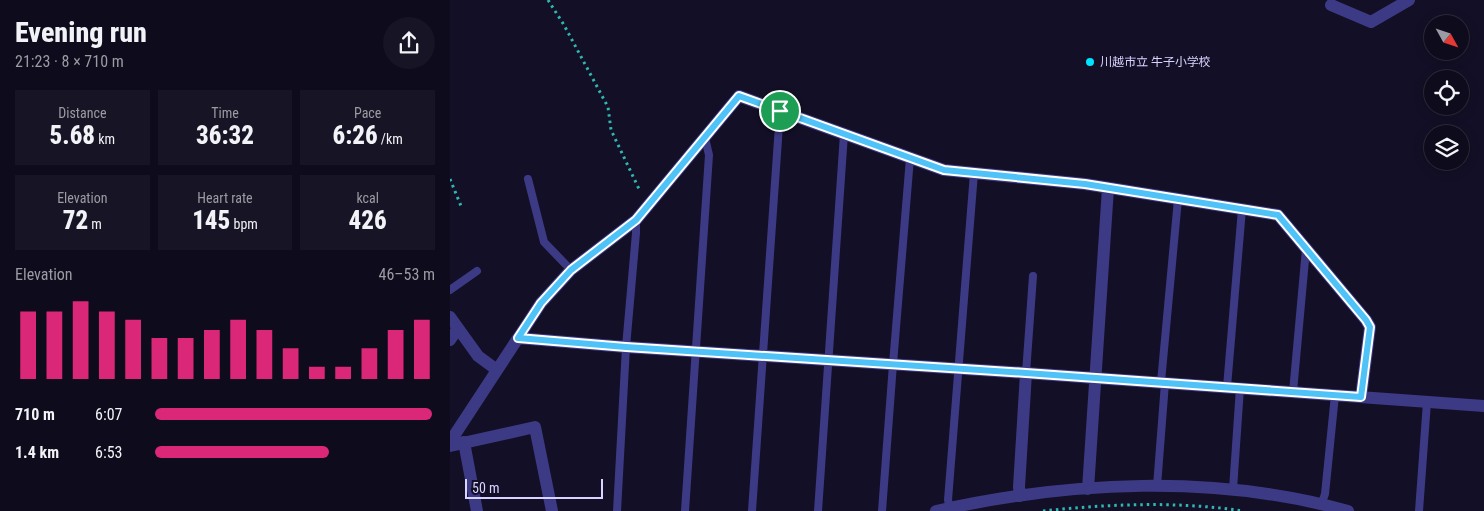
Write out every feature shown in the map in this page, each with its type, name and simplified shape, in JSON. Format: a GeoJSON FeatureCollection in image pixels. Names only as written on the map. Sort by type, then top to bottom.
{"type":"FeatureCollection","features":[{"type":"Feature","properties":{"kind":"street"},"geometry":{"type":"LineString","coordinates":[[1331,5],[1371,22],[1409,0]]}},
{"type":"Feature","properties":{"kind":"street"},"geometry":{"type":"LineString","coordinates":[[450,444],[541,303],[571,270],[636,220],[739,96],[944,170],[1085,184],[1278,215],[1370,327],[1361,397]]}},
{"type":"Feature","properties":{"kind":"street"},"geometry":{"type":"LineString","coordinates":[[1088,489],[1108,188]]}},
{"type":"Feature","properties":{"kind":"street"},"geometry":{"type":"LineString","coordinates":[[450,317],[478,356],[497,370]]}},
{"type":"Feature","properties":{"kind":"street"},"geometry":{"type":"LineString","coordinates":[[450,340],[458,328]]}},
{"type":"Feature","properties":{"kind":"street"},"geometry":{"type":"LineString","coordinates":[[518,338],[1484,406]]}},
{"type":"Feature","properties":{"kind":"street"},"geometry":{"type":"LineString","coordinates":[[1020,496],[1026,373]]}},
{"type":"Feature","properties":{"kind":"street"},"geometry":{"type":"LineString","coordinates":[[450,444],[535,427],[552,511]]}},
{"type":"Feature","properties":{"kind":"street"},"geometry":{"type":"LineString","coordinates":[[464,442],[477,511]]}},
{"type":"Feature","properties":{"kind":"street"},"geometry":{"type":"LineString","coordinates":[[936,511],[1020,496],[1088,489],[1157,486],[1233,489],[1279,496],[1348,511]]}},
{"type":"Feature","properties":{"kind":"lane"},"geometry":{"type":"LineString","coordinates":[[752,511],[780,111]]}},
{"type":"Feature","properties":{"kind":"lane"},"geometry":{"type":"LineString","coordinates":[[818,511],[844,134]]}},
{"type":"Feature","properties":{"kind":"lane"},"geometry":{"type":"LineString","coordinates":[[684,511],[709,155],[705,138]]}},
{"type":"Feature","properties":{"kind":"lane"},"geometry":{"type":"LineString","coordinates":[[882,511],[892,364],[910,158]]}},
{"type":"Feature","properties":{"kind":"lane"},"geometry":{"type":"LineString","coordinates":[[950,508],[948,500],[974,173]]}},
{"type":"Feature","properties":{"kind":"lane"},"geometry":{"type":"LineString","coordinates":[[528,179],[544,242],[571,270]]}},
{"type":"Feature","properties":{"kind":"lane"},"geometry":{"type":"LineString","coordinates":[[1157,486],[1163,382],[1178,199]]}},
{"type":"Feature","properties":{"kind":"lane"},"geometry":{"type":"LineString","coordinates":[[1227,387],[1242,209]]}},
{"type":"Feature","properties":{"kind":"lane"},"geometry":{"type":"LineString","coordinates":[[617,511],[626,347],[636,220]]}},
{"type":"Feature","properties":{"kind":"lane"},"geometry":{"type":"LineString","coordinates":[[1293,392],[1306,249]]}},
{"type":"Feature","properties":{"kind":"lane"},"geometry":{"type":"LineString","coordinates":[[450,290],[477,271]]}},
{"type":"Feature","properties":{"kind":"lane"},"geometry":{"type":"LineString","coordinates":[[1026,373],[1033,276]]}},
{"type":"Feature","properties":{"kind":"lane"},"geometry":{"type":"LineString","coordinates":[[1233,489],[1240,388]]}},
{"type":"Feature","properties":{"kind":"lane"},"geometry":{"type":"LineString","coordinates":[[1321,505],[1325,494],[1335,395]]}},
{"type":"Feature","properties":{"kind":"lane"},"geometry":{"type":"LineString","coordinates":[[1419,511],[1427,402]]}},
{"type":"Feature","properties":{"kind":"path"},"geometry":{"type":"LineString","coordinates":[[548,0],[564,25],[608,107],[611,130],[639,189]]}},
{"type":"Feature","properties":{"kind":"path"},"geometry":{"type":"LineString","coordinates":[[450,179],[461,206]]}},
{"type":"Feature","properties":{"kind":"path"},"geometry":{"type":"LineString","coordinates":[[1043,511],[1125,505],[1171,505],[1243,511]]}},
{"type":"Feature","properties":{"kind":"place","name":"川越市立 牛子小学校"},"geometry":{"type":"Point","coordinates":[1090,62]}},
{"type":"Feature","properties":{"kind":"route"},"geometry":{"type":"LineString","coordinates":[[739,96],[780,111],[944,170],[1085,184],[1278,215],[1370,327],[1361,397],[518,338],[541,303],[571,270],[636,220],[739,96]]}}]}
